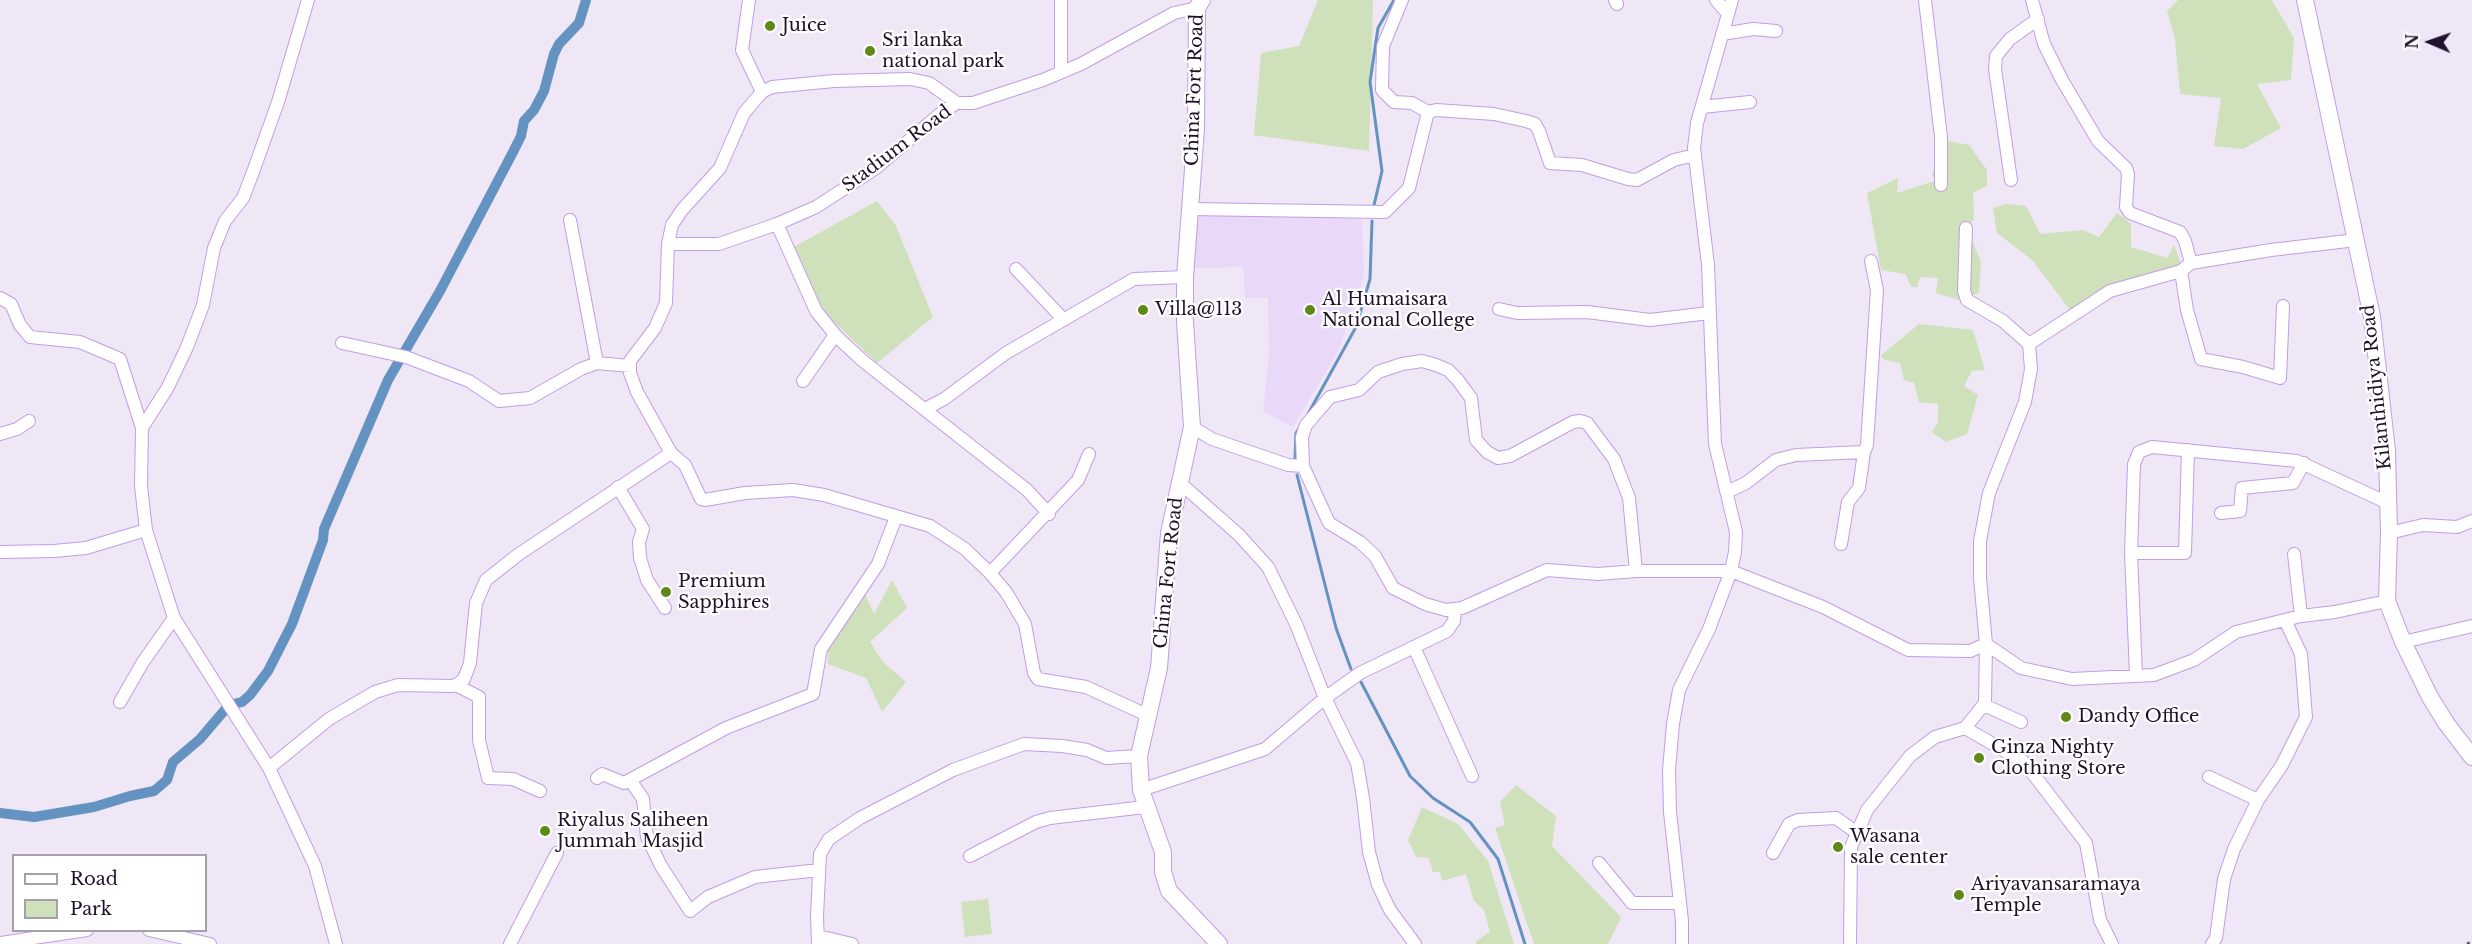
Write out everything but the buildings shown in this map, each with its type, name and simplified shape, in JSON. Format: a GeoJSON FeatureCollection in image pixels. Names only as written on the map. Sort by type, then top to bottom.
{"type":"FeatureCollection","features":[{"type":"Feature","properties":{"kind":"street"},"geometry":{"type":"LineString","coordinates":[[142,428],[168,387],[187,347],[203,304],[214,248],[225,220],[243,198],[253,172],[278,102],[308,0]]}},
{"type":"Feature","properties":{"kind":"street"},"geometry":{"type":"LineString","coordinates":[[749,0],[742,50],[762,92]]}},
{"type":"Feature","properties":{"kind":"street"},"geometry":{"type":"LineString","coordinates":[[1061,0],[1061,72]]}},
{"type":"Feature","properties":{"kind":"street"},"geometry":{"type":"LineString","coordinates":[[1402,0],[1383,46],[1382,90],[1394,102],[1412,103],[1428,112],[1436,110],[1494,114],[1526,121],[1535,124],[1539,130],[1550,163],[1582,165],[1628,179],[1637,180],[1674,160],[1695,155]]}},
{"type":"Feature","properties":{"kind":"street"},"geometry":{"type":"LineString","coordinates":[[1716,0],[1728,14]]}},
{"type":"Feature","properties":{"kind":"street"},"geometry":{"type":"LineString","coordinates":[[1682,944],[1670,812],[1669,770],[1673,724],[1679,690],[1708,629],[1731,572],[1736,532],[1715,444],[1708,265],[1695,155],[1697,123],[1732,0]]}},
{"type":"Feature","properties":{"kind":"street"},"geometry":{"type":"LineString","coordinates":[[1924,0],[1941,137],[1941,185]]}},
{"type":"Feature","properties":{"kind":"street"},"geometry":{"type":"LineString","coordinates":[[2032,0],[2051,59],[2092,131],[2108,153],[2126,168],[2128,183],[2126,207],[2130,213],[2180,232],[2185,241],[2187,310],[2201,359],[2243,367],[2280,378],[2283,306]]}},
{"type":"Feature","properties":{"kind":"street","name":"Kilanthidiya Road"},"geometry":{"type":"LineString","coordinates":[[2305,0],[2372,317],[2387,451],[2389,533],[2387,601],[2403,642],[2430,697],[2445,723],[2472,757]]}},
{"type":"Feature","properties":{"kind":"street"},"geometry":{"type":"LineString","coordinates":[[1149,716],[1086,687],[1038,679],[1034,673],[1030,641],[1020,614],[990,573],[965,549],[930,526],[824,495],[793,490],[701,499],[685,465],[671,453],[637,392],[631,378],[630,366],[633,355],[656,328],[666,303],[670,230],[676,218],[720,168],[744,113],[762,92],[772,87],[834,81],[910,79],[929,83],[957,103],[978,102],[1043,81],[1081,64],[1174,13],[1199,4]]}},
{"type":"Feature","properties":{"kind":"street","name":"China Fort Road"},"geometry":{"type":"LineString","coordinates":[[1199,4],[1196,128],[1185,277],[1185,322],[1192,427],[1169,533],[1159,668],[1138,756],[1141,790],[1145,807],[1163,852],[1163,872],[1169,891],[1219,944]]}},
{"type":"Feature","properties":{"kind":"street"},"geometry":{"type":"LineString","coordinates":[[2011,180],[1995,69],[1996,56],[2010,39],[2038,19]]}},
{"type":"Feature","properties":{"kind":"street"},"geometry":{"type":"LineString","coordinates":[[1722,34],[1753,29],[1776,31]]}},
{"type":"Feature","properties":{"kind":"street"},"geometry":{"type":"LineString","coordinates":[[1701,107],[1750,102]]}},
{"type":"Feature","properties":{"kind":"street","name":"Stadium Road"},"geometry":{"type":"LineString","coordinates":[[668,244],[719,244],[777,224],[816,207],[850,187],[941,112],[957,103]]}},
{"type":"Feature","properties":{"kind":"street"},"geometry":{"type":"LineString","coordinates":[[1189,209],[1385,212],[1409,188],[1428,112]]}},
{"type":"Feature","properties":{"kind":"street"},"geometry":{"type":"LineString","coordinates":[[570,220],[597,363]]}},
{"type":"Feature","properties":{"kind":"street"},"geometry":{"type":"LineString","coordinates":[[777,224],[816,311],[835,335],[863,361],[1027,490],[1049,514]]}},
{"type":"Feature","properties":{"kind":"street"},"geometry":{"type":"LineString","coordinates":[[1850,944],[1851,847],[1867,810],[1910,756],[1935,737],[1965,728],[1984,705],[1986,644],[1980,578],[1980,541],[1989,493],[2025,402],[2031,369],[2029,344],[2003,321],[1967,300],[1964,291],[1966,228]]}},
{"type":"Feature","properties":{"kind":"street"},"geometry":{"type":"LineString","coordinates":[[2029,344],[2110,291],[2186,267],[2271,250],[2356,240]]}},
{"type":"Feature","properties":{"kind":"street"},"geometry":{"type":"LineString","coordinates":[[1840,544],[1848,502],[1859,488],[1867,445],[1877,290],[1871,261]]}},
{"type":"Feature","properties":{"kind":"street"},"geometry":{"type":"LineString","coordinates":[[1016,269],[1064,320]]}},
{"type":"Feature","properties":{"kind":"street"},"geometry":{"type":"LineString","coordinates":[[925,409],[944,399],[1006,353],[1134,279],[1185,277]]}},
{"type":"Feature","properties":{"kind":"street"},"geometry":{"type":"LineString","coordinates":[[0,298],[11,304],[20,325],[30,337],[80,342],[120,359],[142,428],[141,486],[146,530],[174,618],[269,768],[315,866],[336,944]]}},
{"type":"Feature","properties":{"kind":"street"},"geometry":{"type":"LineString","coordinates":[[1499,309],[1517,313],[1587,312],[1650,320],[1709,313]]}},
{"type":"Feature","properties":{"kind":"street"},"geometry":{"type":"LineString","coordinates":[[804,381],[835,335]]}},
{"type":"Feature","properties":{"kind":"street"},"geometry":{"type":"LineString","coordinates":[[342,343],[402,355],[469,381],[499,400],[530,398],[581,369],[597,363],[630,366]]}},
{"type":"Feature","properties":{"kind":"street"},"geometry":{"type":"LineString","coordinates":[[1636,571],[1629,498],[1614,459],[1587,423],[1573,422],[1510,456],[1498,458],[1486,452],[1476,440],[1471,398],[1457,379],[1448,370],[1422,361],[1401,364],[1378,372],[1359,390],[1330,397],[1306,425],[1302,437],[1303,466],[1329,523],[1360,542],[1375,556],[1394,588],[1425,604],[1446,610],[1455,609],[1546,570],[1598,574],[1636,571],[1731,572],[1823,607],[1908,650],[1970,651],[1986,644]]}},
{"type":"Feature","properties":{"kind":"street"},"geometry":{"type":"LineString","coordinates":[[0,434],[17,429],[29,421]]}},
{"type":"Feature","properties":{"kind":"street"},"geometry":{"type":"LineString","coordinates":[[1192,427],[1212,439],[1288,465],[1303,466]]}},
{"type":"Feature","properties":{"kind":"street"},"geometry":{"type":"LineString","coordinates":[[2136,676],[2131,553],[2134,464],[2139,452],[2152,447],[2304,463],[2388,503]]}},
{"type":"Feature","properties":{"kind":"street"},"geometry":{"type":"LineString","coordinates":[[2131,553],[2185,552],[2188,450]]}},
{"type":"Feature","properties":{"kind":"street"},"geometry":{"type":"LineString","coordinates":[[1727,492],[1746,483],[1776,460],[1796,455],[1864,452]]}},
{"type":"Feature","properties":{"kind":"street"},"geometry":{"type":"LineString","coordinates":[[456,685],[464,679],[470,663],[476,603],[486,580],[519,554],[671,453]]}},
{"type":"Feature","properties":{"kind":"street"},"geometry":{"type":"LineString","coordinates":[[990,573],[1049,514],[1078,480],[1089,454]]}},
{"type":"Feature","properties":{"kind":"street"},"geometry":{"type":"LineString","coordinates":[[2222,513],[2240,511],[2242,488],[2293,483],[2304,463]]}},
{"type":"Feature","properties":{"kind":"street"},"geometry":{"type":"LineString","coordinates":[[1179,482],[1239,536],[1268,567],[1296,624],[1325,698],[1357,763],[1364,798],[1369,852],[1378,885],[1390,910],[1415,944]]}},
{"type":"Feature","properties":{"kind":"street"},"geometry":{"type":"LineString","coordinates":[[618,487],[643,529],[639,542],[640,558],[647,580],[665,608]]}},
{"type":"Feature","properties":{"kind":"street"},"geometry":{"type":"LineString","coordinates":[[597,778],[602,774],[624,783],[726,728],[813,694],[821,649],[878,564],[896,517]]}},
{"type":"Feature","properties":{"kind":"street"},"geometry":{"type":"LineString","coordinates":[[2389,533],[2423,525],[2457,527],[2472,521]]}},
{"type":"Feature","properties":{"kind":"street"},"geometry":{"type":"LineString","coordinates":[[0,552],[86,548],[146,530]]}},
{"type":"Feature","properties":{"kind":"street"},"geometry":{"type":"LineString","coordinates":[[2294,554],[2301,616]]}},
{"type":"Feature","properties":{"kind":"street"},"geometry":{"type":"LineString","coordinates":[[1986,644],[2020,668],[2072,679],[2154,675],[2194,660],[2236,632],[2301,616],[2335,612],[2387,601]]}},
{"type":"Feature","properties":{"kind":"street"},"geometry":{"type":"LineString","coordinates":[[1141,790],[1265,749],[1325,698],[1359,673],[1447,631],[1454,621],[1455,609]]}},
{"type":"Feature","properties":{"kind":"street"},"geometry":{"type":"LineString","coordinates":[[120,702],[143,662],[174,618]]}},
{"type":"Feature","properties":{"kind":"street"},"geometry":{"type":"LineString","coordinates":[[2212,944],[2216,938],[2224,879],[2244,825],[2282,765],[2306,717],[2301,654],[2285,620]]}},
{"type":"Feature","properties":{"kind":"street"},"geometry":{"type":"LineString","coordinates":[[2403,642],[2472,626]]}},
{"type":"Feature","properties":{"kind":"street"},"geometry":{"type":"LineString","coordinates":[[1414,647],[1472,776]]}},
{"type":"Feature","properties":{"kind":"street"},"geometry":{"type":"LineString","coordinates":[[269,768],[330,719],[375,692],[406,684],[456,685],[479,697],[479,740],[488,778],[513,779],[540,791]]}},
{"type":"Feature","properties":{"kind":"street"},"geometry":{"type":"LineString","coordinates":[[1984,705],[2020,722]]}},
{"type":"Feature","properties":{"kind":"street"},"geometry":{"type":"LineString","coordinates":[[1965,728],[2024,762],[2086,843],[2100,920],[2112,944]]}},
{"type":"Feature","properties":{"kind":"street"},"geometry":{"type":"LineString","coordinates":[[852,944],[818,940],[820,854],[829,838],[885,804],[976,760],[1024,744],[1037,743],[1087,750],[1106,758],[1138,756]]}},
{"type":"Feature","properties":{"kind":"street"},"geometry":{"type":"LineString","coordinates":[[2208,777],[2258,800]]}},
{"type":"Feature","properties":{"kind":"street"},"geometry":{"type":"LineString","coordinates":[[630,780],[643,800],[650,821],[647,837],[661,866],[690,911],[708,897],[755,877],[819,870]]}},
{"type":"Feature","properties":{"kind":"street"},"geometry":{"type":"LineString","coordinates":[[970,856],[1036,822],[1050,818],[1145,807]]}},
{"type":"Feature","properties":{"kind":"street"},"geometry":{"type":"LineString","coordinates":[[1773,853],[1790,825],[1798,820],[1836,818],[1857,833]]}},
{"type":"Feature","properties":{"kind":"street"},"geometry":{"type":"LineString","coordinates":[[510,944],[557,853]]}},
{"type":"Feature","properties":{"kind":"street"},"geometry":{"type":"LineString","coordinates":[[1599,863],[1632,903],[1680,903]]}},
{"type":"Feature","properties":{"kind":"street"},"geometry":{"type":"LineString","coordinates":[[8,943],[76,932]]}},
{"type":"Feature","properties":{"kind":"street"},"geometry":{"type":"LineString","coordinates":[[157,932],[210,944]]}},
{"type":"Feature","properties":{"kind":"shaded area","name":"Al Humaisara National College"},"geometry":{"type":"Polygon","coordinates":[[[1196,215],[1362,219],[1364,274],[1339,350],[1293,427],[1263,411],[1269,353],[1268,298],[1245,298],[1243,267],[1191,268],[1196,215]]]}},
{"type":"Feature","properties":{"kind":"green space"},"geometry":{"type":"Polygon","coordinates":[[[1318,0],[1373,0],[1369,151],[1254,135],[1261,53],[1299,46],[1318,0]]]}},
{"type":"Feature","properties":{"kind":"green space"},"geometry":{"type":"Polygon","coordinates":[[[2178,0],[2272,0],[2294,38],[2291,80],[2257,84],[2281,128],[2243,149],[2214,146],[2221,98],[2180,94],[2175,39],[2167,11],[2178,0]]]}},
{"type":"Feature","properties":{"kind":"green space"},"geometry":{"type":"Polygon","coordinates":[[[1948,141],[1969,145],[1987,170],[1987,186],[1973,193],[1974,219],[1967,228],[1981,262],[1979,293],[1959,300],[1936,293],[1938,278],[1920,277],[1917,287],[1911,287],[1906,274],[1881,270],[1867,193],[1898,178],[1897,193],[1935,181],[1932,173],[1948,141]]]}},
{"type":"Feature","properties":{"kind":"green space"},"geometry":{"type":"Polygon","coordinates":[[[877,201],[896,226],[933,317],[877,363],[831,319],[814,295],[794,247],[877,201]]]}},
{"type":"Feature","properties":{"kind":"green space"},"geometry":{"type":"Polygon","coordinates":[[[2007,204],[2026,206],[2040,234],[2083,230],[2099,237],[2117,213],[2131,224],[2131,247],[2167,258],[2174,245],[2181,264],[2073,314],[2033,261],[1997,233],[1993,208],[2007,204]]]}},
{"type":"Feature","properties":{"kind":"green space"},"geometry":{"type":"Polygon","coordinates":[[[1919,324],[1973,330],[1985,370],[1972,371],[1964,386],[1978,395],[1967,434],[1946,442],[1932,432],[1938,422],[1938,404],[1919,402],[1914,383],[1904,380],[1900,363],[1885,360],[1880,356],[1919,324]]]}},
{"type":"Feature","properties":{"kind":"green space"},"geometry":{"type":"Polygon","coordinates":[[[892,580],[907,608],[870,642],[883,662],[906,682],[882,712],[866,678],[828,664],[828,647],[865,594],[874,614],[892,580]]]}},
{"type":"Feature","properties":{"kind":"green space"},"geometry":{"type":"Polygon","coordinates":[[[1516,785],[1556,816],[1552,846],[1621,917],[1608,944],[1534,944],[1495,828],[1505,825],[1500,802],[1516,785]]]}},
{"type":"Feature","properties":{"kind":"green space"},"geometry":{"type":"Polygon","coordinates":[[[1422,807],[1458,824],[1488,861],[1514,944],[1476,944],[1476,941],[1490,932],[1484,910],[1474,901],[1466,874],[1442,881],[1440,872],[1433,872],[1429,858],[1416,857],[1408,840],[1422,807]]]}},
{"type":"Feature","properties":{"kind":"green space"},"geometry":{"type":"Polygon","coordinates":[[[988,899],[992,934],[965,937],[961,902],[988,899]]]}},
{"type":"Feature","properties":{"kind":"waterway"},"geometry":{"type":"LineString","coordinates":[[0,813],[34,817],[94,807],[154,791],[167,780],[173,762],[200,739],[229,705],[242,702],[250,695],[268,671],[292,624],[323,540],[324,529],[388,380],[440,291],[513,152],[521,136],[524,121],[534,110],[544,91],[554,54],[559,44],[579,23],[586,0]]}},
{"type":"Feature","properties":{"kind":"waterway"},"geometry":{"type":"LineString","coordinates":[[1374,205],[1382,171],[1370,82],[1378,28],[1394,0]]}},
{"type":"Feature","properties":{"kind":"waterway"},"geometry":{"type":"LineString","coordinates":[[1308,414],[1356,327],[1370,279],[1372,221]]}},
{"type":"Feature","properties":{"kind":"waterway"},"geometry":{"type":"LineString","coordinates":[[1295,460],[1296,433],[1300,427]]}},
{"type":"Feature","properties":{"kind":"waterway"},"geometry":{"type":"LineString","coordinates":[[1297,475],[1336,628],[1351,669]]}},
{"type":"Feature","properties":{"kind":"waterway"},"geometry":{"type":"LineString","coordinates":[[1361,682],[1410,776],[1433,798],[1470,822],[1498,859],[1525,944]]}},
{"type":"Feature","properties":{"kind":"railway"},"geometry":{"type":"LineString","coordinates":[[2467,944],[2472,942]]}},
{"type":"Feature","properties":{"kind":"place","name":"Juice"},"geometry":{"type":"Point","coordinates":[770,26]}},
{"type":"Feature","properties":{"kind":"place","name":"Sri lanka national park"},"geometry":{"type":"Point","coordinates":[870,51]}},
{"type":"Feature","properties":{"kind":"place","name":"Villa@113"},"geometry":{"type":"Point","coordinates":[1143,310]}},
{"type":"Feature","properties":{"kind":"place","name":"Al Humaisara National College"},"geometry":{"type":"Point","coordinates":[1310,310]}},
{"type":"Feature","properties":{"kind":"place","name":"Premium Sapphires"},"geometry":{"type":"Point","coordinates":[666,592]}},
{"type":"Feature","properties":{"kind":"place","name":"Dandy Office"},"geometry":{"type":"Point","coordinates":[2066,717]}},
{"type":"Feature","properties":{"kind":"place","name":"Ginza Nighty Clothing Store"},"geometry":{"type":"Point","coordinates":[1979,758]}},
{"type":"Feature","properties":{"kind":"place","name":"Riyalus Saliheen Jummah Masjid"},"geometry":{"type":"Point","coordinates":[545,831]}},
{"type":"Feature","properties":{"kind":"place","name":"Wasana sale center"},"geometry":{"type":"Point","coordinates":[1838,847]}},
{"type":"Feature","properties":{"kind":"place","name":"Ariyavansaramaya Temple"},"geometry":{"type":"Point","coordinates":[1959,895]}}]}
